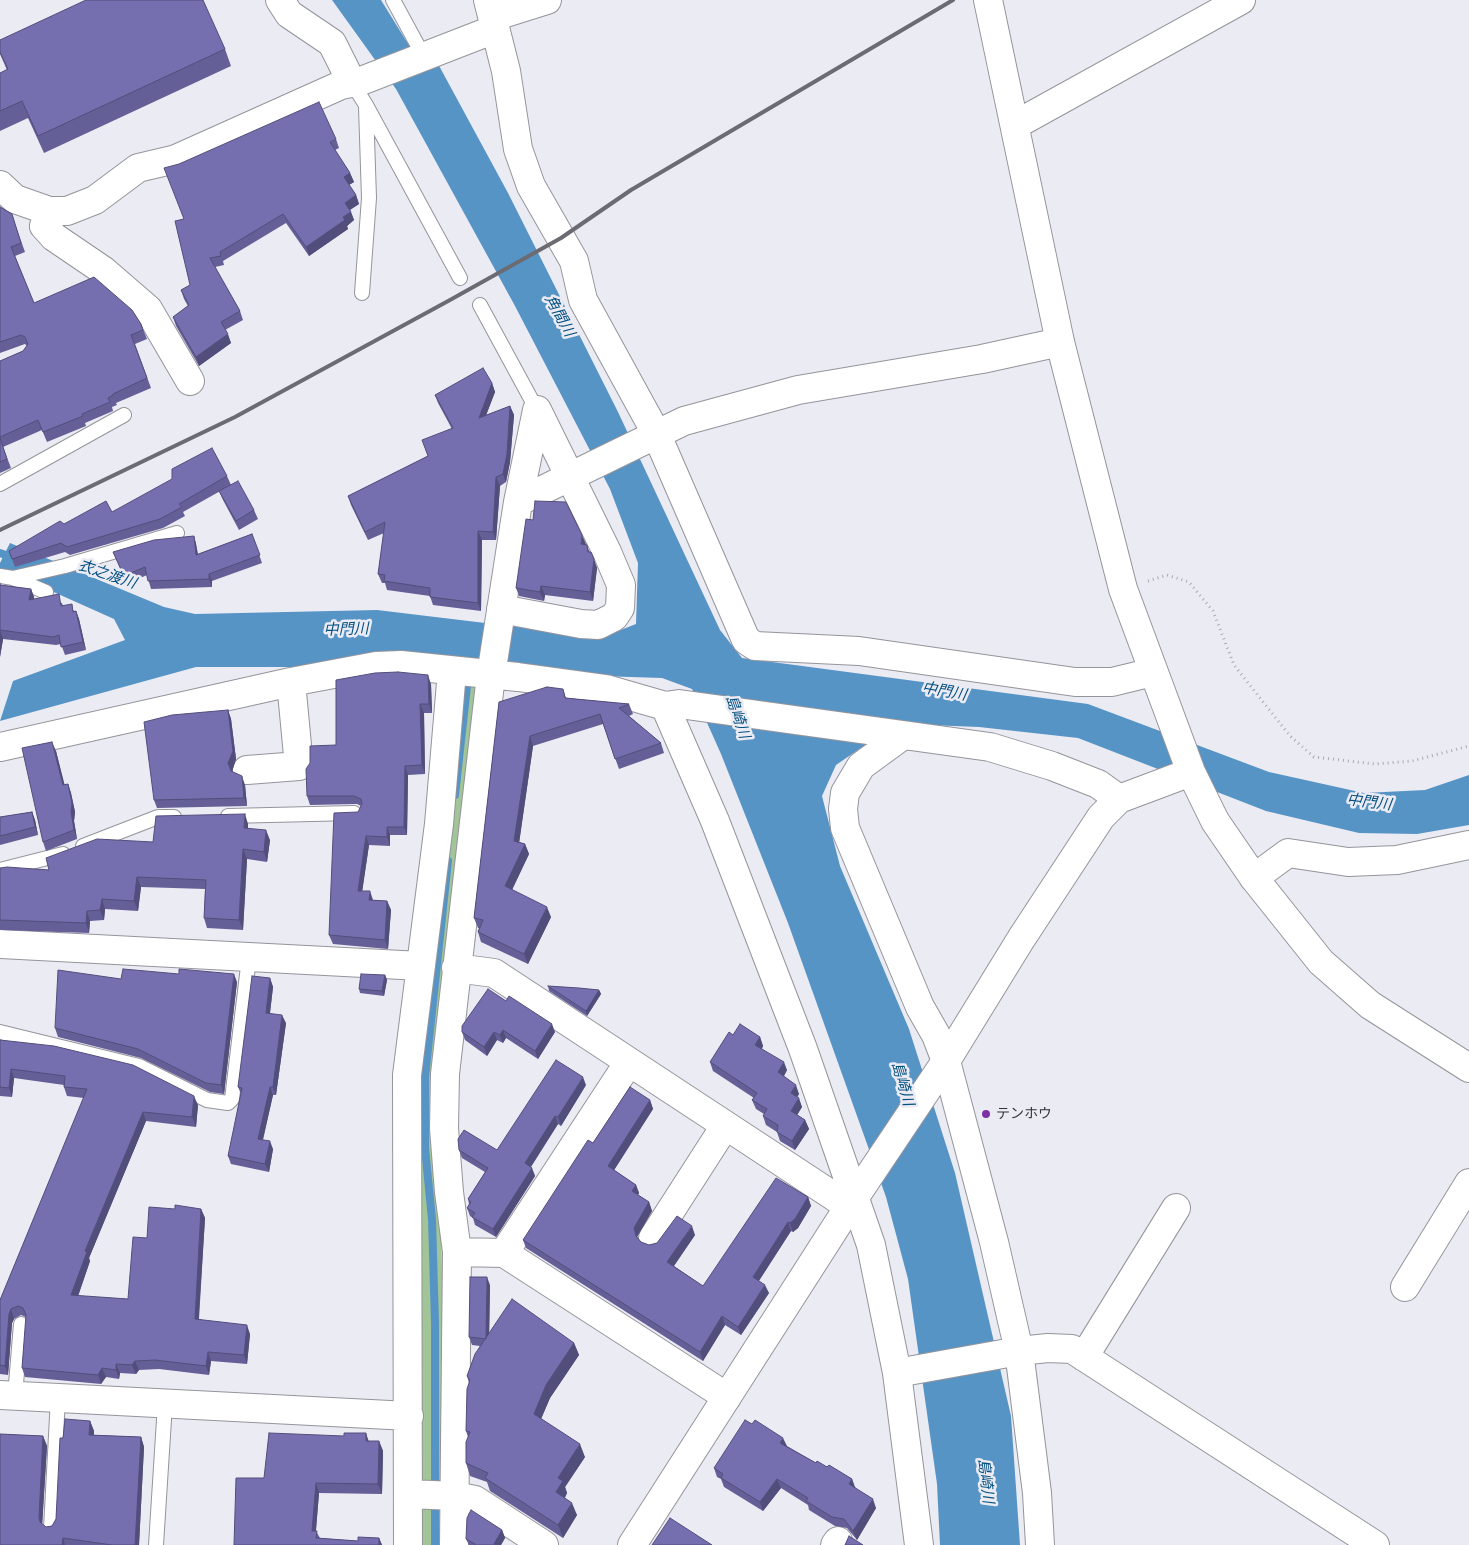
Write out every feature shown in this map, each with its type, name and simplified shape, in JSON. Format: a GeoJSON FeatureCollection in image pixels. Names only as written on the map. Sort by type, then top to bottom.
{"type":"FeatureCollection","features":[{"type":"Feature","properties":{"kind":"street"},"geometry":{"type":"LineString","coordinates":[[280,0],[289,14],[332,43],[360,90]]}},
{"type":"Feature","properties":{"kind":"street"},"geometry":{"type":"LineString","coordinates":[[0,185],[14,199],[49,211],[67,211],[95,200],[138,168],[176,159],[341,85],[360,90],[421,58],[492,16],[546,0]]}},
{"type":"Feature","properties":{"kind":"street"},"geometry":{"type":"LineString","coordinates":[[988,0],[1016,125],[1060,342],[1123,588],[1191,772],[1215,821],[1254,878],[1321,962],[1370,1005],[1469,1068]]}},
{"type":"Feature","properties":{"kind":"street"},"geometry":{"type":"LineString","coordinates":[[1016,125],[1241,0]]}},
{"type":"Feature","properties":{"kind":"street"},"geometry":{"type":"LineString","coordinates":[[492,16],[506,71],[518,149],[531,186],[574,261],[583,300],[653,435],[746,640],[755,646],[859,651],[1075,682],[1112,682],[1153,672]]}},
{"type":"Feature","properties":{"kind":"street"},"geometry":{"type":"LineString","coordinates":[[49,211],[44,226],[54,237],[104,271],[148,309],[190,381]]}},
{"type":"Feature","properties":{"kind":"street"},"geometry":{"type":"LineString","coordinates":[[518,502],[684,421],[798,390],[982,360],[1060,342]]}},
{"type":"Feature","properties":{"kind":"street"},"geometry":{"type":"LineString","coordinates":[[500,614],[598,625],[614,617],[620,608],[621,585],[608,552],[574,476],[537,410]]}},
{"type":"Feature","properties":{"kind":"street"},"geometry":{"type":"LineString","coordinates":[[454,1545],[457,1252],[449,1192],[444,1128],[445,1074],[492,670],[518,502],[537,410]]}},
{"type":"Feature","properties":{"kind":"street"},"geometry":{"type":"LineString","coordinates":[[0,747],[291,682],[376,666],[401,665],[452,671],[492,670],[606,689],[672,705],[990,747],[1016,754],[1098,784],[1119,799]]}},
{"type":"Feature","properties":{"kind":"street"},"geometry":{"type":"LineString","coordinates":[[408,1545],[407,1075],[439,824],[452,671]]}},
{"type":"Feature","properties":{"kind":"street"},"geometry":{"type":"LineString","coordinates":[[247,770],[299,766],[291,682]]}},
{"type":"Feature","properties":{"kind":"street"},"geometry":{"type":"LineString","coordinates":[[672,705],[858,1194],[903,1372],[919,1545]]}},
{"type":"Feature","properties":{"kind":"street"},"geometry":{"type":"LineString","coordinates":[[891,734],[861,766],[845,793],[843,810],[845,828],[920,1006],[936,1035],[941,1068],[994,1242],[1037,1492],[1040,1545]]}},
{"type":"Feature","properties":{"kind":"street"},"geometry":{"type":"LineString","coordinates":[[632,1545],[941,1068],[1020,939],[1096,825],[1119,799],[1191,772]]}},
{"type":"Feature","properties":{"kind":"street"},"geometry":{"type":"LineString","coordinates":[[1254,878],[1288,854],[1348,862],[1387,860],[1469,845]]}},
{"type":"Feature","properties":{"kind":"street"},"geometry":{"type":"LineString","coordinates":[[0,944],[421,966]]}},
{"type":"Feature","properties":{"kind":"street"},"geometry":{"type":"LineString","coordinates":[[456,968],[494,973],[726,1126],[858,1194]]}},
{"type":"Feature","properties":{"kind":"street"},"geometry":{"type":"LineString","coordinates":[[504,1253],[629,1062]]}},
{"type":"Feature","properties":{"kind":"street"},"geometry":{"type":"LineString","coordinates":[[653,1238],[726,1126]]}},
{"type":"Feature","properties":{"kind":"street"},"geometry":{"type":"LineString","coordinates":[[1405,1287],[1469,1183]]}},
{"type":"Feature","properties":{"kind":"street"},"geometry":{"type":"LineString","coordinates":[[1084,1357],[1176,1208]]}},
{"type":"Feature","properties":{"kind":"street"},"geometry":{"type":"LineString","coordinates":[[457,1252],[504,1253],[728,1397]]}},
{"type":"Feature","properties":{"kind":"street"},"geometry":{"type":"LineString","coordinates":[[903,1372],[1012,1352],[1048,1348],[1072,1349],[1375,1545]]}},
{"type":"Feature","properties":{"kind":"street"},"geometry":{"type":"LineString","coordinates":[[7,1396],[409,1416]]}},
{"type":"Feature","properties":{"kind":"street"},"geometry":{"type":"LineString","coordinates":[[409,1494],[455,1496],[475,1500],[544,1545]]}},
{"type":"Feature","properties":{"kind":"lane"},"geometry":{"type":"LineString","coordinates":[[393,0],[421,58]]}},
{"type":"Feature","properties":{"kind":"lane"},"geometry":{"type":"LineString","coordinates":[[360,90],[460,278]]}},
{"type":"Feature","properties":{"kind":"lane"},"geometry":{"type":"LineString","coordinates":[[360,90],[369,198],[362,293]]}},
{"type":"Feature","properties":{"kind":"lane"},"geometry":{"type":"LineString","coordinates":[[480,305],[537,410]]}},
{"type":"Feature","properties":{"kind":"lane"},"geometry":{"type":"LineString","coordinates":[[0,484],[124,415]]}},
{"type":"Feature","properties":{"kind":"lane"},"geometry":{"type":"LineString","coordinates":[[10,577],[64,566],[177,533]]}},
{"type":"Feature","properties":{"kind":"lane"},"geometry":{"type":"LineString","coordinates":[[10,577],[46,592]]}},
{"type":"Feature","properties":{"kind":"lane"},"geometry":{"type":"LineString","coordinates":[[218,816],[357,813]]}},
{"type":"Feature","properties":{"kind":"lane"},"geometry":{"type":"LineString","coordinates":[[0,870],[50,859],[158,817],[188,816]]}},
{"type":"Feature","properties":{"kind":"lane"},"geometry":{"type":"LineString","coordinates":[[0,1032],[139,1066],[207,1100],[228,1103],[232,1099],[249,958]]}},
{"type":"Feature","properties":{"kind":"lane"},"geometry":{"type":"LineString","coordinates":[[7,1396],[21,1324]]}},
{"type":"Feature","properties":{"kind":"lane"},"geometry":{"type":"LineString","coordinates":[[51,1528],[58,1398]]}},
{"type":"Feature","properties":{"kind":"lane"},"geometry":{"type":"LineString","coordinates":[[156,1545],[166,1404]]}},
{"type":"Feature","properties":{"kind":"path"},"geometry":{"type":"LineString","coordinates":[[1123,588],[1167,575],[1189,582],[1213,611],[1234,666],[1290,736],[1314,757],[1375,764],[1412,761],[1469,746]]}},
{"type":"Feature","properties":{"kind":"green space"},"geometry":{"type":"Polygon","coordinates":[[[478,684],[441,1221],[446,1466],[443,1545],[419,1545],[416,1102],[461,685],[478,684]]]}},
{"type":"Feature","properties":{"kind":"water"},"geometry":{"type":"Polygon","coordinates":[[[332,0],[381,0],[418,60],[437,62],[508,193],[618,412],[720,630],[742,658],[1088,704],[1269,772],[1364,793],[1425,790],[1469,775],[1469,825],[1417,834],[1359,833],[1266,811],[1078,738],[979,727],[929,725],[868,743],[836,765],[822,796],[840,866],[909,1029],[955,1173],[1011,1416],[1020,1545],[940,1545],[937,1484],[908,1279],[886,1197],[788,923],[721,754],[692,689],[662,678],[316,667],[196,667],[0,721],[13,681],[125,640],[114,619],[0,568],[0,563],[10,543],[164,607],[195,614],[377,610],[585,635],[613,633],[636,624],[638,563],[610,489],[515,306],[396,89],[332,0]]]}},
{"type":"Feature","properties":{"kind":"building"},"geometry":{"type":"Polygon","coordinates":[[[86,0],[203,0],[225,49],[38,136],[22,101],[0,111],[0,73],[8,69],[0,52],[0,40],[86,0]]]}},
{"type":"Feature","properties":{"kind":"building"},"geometry":{"type":"Polygon","coordinates":[[[319,102],[336,139],[330,142],[350,173],[344,177],[356,195],[345,203],[351,212],[343,217],[345,220],[306,247],[283,214],[220,252],[221,256],[210,258],[240,311],[221,322],[228,334],[196,357],[173,317],[189,305],[181,290],[190,285],[175,221],[184,219],[164,168],[179,164],[319,102]]]}},
{"type":"Feature","properties":{"kind":"building"},"geometry":{"type":"Polygon","coordinates":[[[0,207],[12,214],[21,243],[11,247],[34,303],[94,277],[132,310],[141,324],[143,330],[131,335],[147,378],[113,394],[108,398],[110,402],[82,414],[83,416],[43,432],[38,420],[0,437],[0,361],[23,351],[28,344],[25,337],[21,335],[0,342],[0,207]]]}},
{"type":"Feature","properties":{"kind":"building"},"geometry":{"type":"Polygon","coordinates":[[[483,368],[492,383],[479,418],[510,406],[507,454],[503,474],[496,477],[493,532],[478,531],[478,603],[430,597],[430,588],[384,581],[385,575],[378,574],[385,522],[365,532],[348,496],[428,456],[422,440],[453,428],[435,395],[483,368]]]}},
{"type":"Feature","properties":{"kind":"building"},"geometry":{"type":"Polygon","coordinates":[[[0,438],[7,459],[0,462],[0,438]]]}},
{"type":"Feature","properties":{"kind":"building"},"geometry":{"type":"Polygon","coordinates":[[[212,448],[227,476],[179,504],[182,507],[160,519],[67,547],[61,543],[12,559],[9,551],[60,521],[64,524],[106,501],[112,512],[172,479],[172,469],[212,448]]]}},
{"type":"Feature","properties":{"kind":"building"},"geometry":{"type":"Polygon","coordinates":[[[238,481],[254,510],[236,521],[219,491],[238,481]]]}},
{"type":"Feature","properties":{"kind":"building"},"geometry":{"type":"Polygon","coordinates":[[[535,501],[566,502],[582,535],[581,544],[587,545],[588,552],[591,552],[594,559],[590,592],[541,586],[540,592],[516,588],[526,519],[533,520],[535,501]]]}},
{"type":"Feature","properties":{"kind":"building"},"geometry":{"type":"Polygon","coordinates":[[[252,534],[260,555],[209,574],[209,579],[148,581],[145,567],[124,576],[113,552],[154,540],[194,536],[196,555],[252,534]]]}},
{"type":"Feature","properties":{"kind":"building"},"geometry":{"type":"Polygon","coordinates":[[[0,585],[31,589],[29,600],[59,594],[61,606],[72,604],[73,612],[76,611],[83,642],[61,647],[59,635],[53,637],[0,630],[0,585]]]}},
{"type":"Feature","properties":{"kind":"building"},"geometry":{"type":"Polygon","coordinates":[[[398,672],[428,675],[429,704],[420,704],[422,765],[405,766],[404,827],[387,827],[387,837],[366,836],[358,891],[370,891],[369,900],[387,901],[385,940],[329,935],[334,813],[358,812],[362,804],[361,799],[354,796],[307,796],[306,769],[310,763],[310,746],[336,745],[336,680],[375,673],[398,672]]]}},
{"type":"Feature","properties":{"kind":"building"},"geometry":{"type":"Polygon","coordinates":[[[547,687],[563,689],[565,698],[629,704],[619,708],[661,743],[615,759],[600,714],[530,736],[514,841],[525,844],[505,886],[547,907],[524,954],[478,932],[483,920],[474,918],[499,702],[547,687]]]}},
{"type":"Feature","properties":{"kind":"building"},"geometry":{"type":"Polygon","coordinates":[[[228,710],[233,751],[228,763],[231,771],[242,776],[244,798],[154,800],[144,722],[172,715],[228,710]]]}},
{"type":"Feature","properties":{"kind":"building"},"geometry":{"type":"Polygon","coordinates":[[[52,742],[63,785],[68,784],[72,803],[71,812],[74,830],[43,842],[22,748],[52,742]]]}},
{"type":"Feature","properties":{"kind":"building"},"geometry":{"type":"Polygon","coordinates":[[[32,812],[35,827],[0,836],[0,817],[32,812]]]}},
{"type":"Feature","properties":{"kind":"building"},"geometry":{"type":"Polygon","coordinates":[[[245,814],[244,828],[266,830],[264,852],[243,849],[239,920],[204,918],[206,880],[137,877],[134,901],[102,899],[100,910],[87,911],[86,923],[0,920],[0,868],[49,870],[46,858],[97,839],[153,842],[156,816],[245,814]]]}},
{"type":"Feature","properties":{"kind":"building"},"geometry":{"type":"Polygon","coordinates":[[[123,969],[179,974],[179,969],[234,974],[221,1085],[206,1083],[138,1049],[55,1028],[58,970],[121,979],[123,969]]]}},
{"type":"Feature","properties":{"kind":"building"},"geometry":{"type":"Polygon","coordinates":[[[361,974],[385,975],[382,991],[359,989],[361,974]]]}},
{"type":"Feature","properties":{"kind":"building"},"geometry":{"type":"Polygon","coordinates":[[[252,976],[270,978],[266,1013],[282,1015],[273,1087],[270,1087],[258,1139],[270,1141],[265,1164],[228,1156],[242,1088],[238,1087],[252,976]]]}},
{"type":"Feature","properties":{"kind":"building"},"geometry":{"type":"Polygon","coordinates":[[[548,986],[579,988],[599,990],[586,1011],[548,986]]]}},
{"type":"Feature","properties":{"kind":"building"},"geometry":{"type":"Polygon","coordinates":[[[488,989],[506,1001],[509,996],[552,1024],[535,1051],[503,1030],[500,1035],[494,1032],[484,1047],[462,1032],[462,1026],[488,989]]]}},
{"type":"Feature","properties":{"kind":"building"},"geometry":{"type":"Polygon","coordinates":[[[740,1024],[760,1037],[755,1045],[784,1062],[778,1072],[796,1085],[791,1093],[799,1098],[791,1111],[805,1120],[792,1141],[777,1132],[778,1125],[763,1116],[767,1109],[752,1100],[757,1093],[710,1062],[729,1032],[733,1035],[740,1024]]]}},
{"type":"Feature","properties":{"kind":"building"},"geometry":{"type":"Polygon","coordinates":[[[0,1040],[54,1046],[133,1065],[194,1096],[192,1117],[143,1112],[85,1251],[87,1252],[71,1295],[128,1299],[133,1237],[147,1238],[149,1207],[175,1209],[175,1205],[201,1209],[195,1319],[247,1325],[244,1355],[208,1352],[206,1366],[155,1360],[135,1361],[132,1365],[116,1364],[116,1370],[102,1368],[98,1375],[22,1368],[26,1315],[23,1308],[18,1306],[11,1309],[9,1314],[5,1366],[0,1365],[0,1300],[87,1089],[64,1087],[65,1076],[11,1069],[9,1088],[0,1087],[0,1040]]]}},
{"type":"Feature","properties":{"kind":"building"},"geometry":{"type":"Polygon","coordinates":[[[556,1060],[583,1077],[558,1117],[555,1116],[525,1163],[532,1168],[493,1229],[472,1217],[475,1213],[467,1208],[471,1202],[468,1199],[488,1168],[459,1150],[458,1139],[464,1130],[497,1150],[556,1060]]]}},
{"type":"Feature","properties":{"kind":"building"},"geometry":{"type":"Polygon","coordinates":[[[630,1087],[650,1100],[608,1166],[636,1185],[632,1191],[649,1202],[634,1228],[636,1236],[641,1242],[649,1245],[657,1243],[677,1216],[692,1226],[667,1262],[703,1286],[776,1178],[808,1197],[795,1219],[790,1223],[788,1222],[753,1277],[765,1285],[738,1327],[722,1316],[700,1352],[523,1240],[588,1140],[593,1143],[630,1087]]]}},
{"type":"Feature","properties":{"kind":"building"},"geometry":{"type":"Polygon","coordinates":[[[470,1277],[487,1277],[486,1339],[469,1337],[470,1277]]]}},
{"type":"Feature","properties":{"kind":"building"},"geometry":{"type":"Polygon","coordinates":[[[512,1299],[574,1343],[546,1385],[534,1414],[580,1444],[558,1478],[563,1481],[556,1492],[572,1503],[558,1525],[485,1478],[488,1473],[466,1463],[466,1442],[470,1432],[466,1431],[467,1389],[470,1380],[467,1376],[475,1354],[512,1299]]]}},
{"type":"Feature","properties":{"kind":"building"},"geometry":{"type":"Polygon","coordinates":[[[65,1419],[90,1421],[89,1435],[141,1437],[135,1545],[112,1545],[63,1538],[62,1545],[0,1545],[0,1434],[43,1436],[39,1518],[40,1522],[46,1527],[52,1526],[56,1519],[60,1438],[63,1438],[65,1419]]]}},
{"type":"Feature","properties":{"kind":"building"},"geometry":{"type":"Polygon","coordinates":[[[745,1420],[752,1424],[755,1420],[783,1438],[780,1443],[816,1463],[817,1461],[827,1467],[829,1465],[852,1479],[849,1484],[873,1499],[853,1531],[844,1519],[832,1517],[806,1501],[808,1498],[777,1479],[760,1502],[721,1478],[723,1474],[714,1468],[745,1420]]]}},
{"type":"Feature","properties":{"kind":"building"},"geometry":{"type":"Polygon","coordinates":[[[269,1433],[344,1436],[344,1433],[366,1433],[366,1441],[379,1441],[378,1484],[316,1483],[312,1531],[317,1531],[316,1538],[358,1541],[358,1537],[379,1538],[379,1545],[234,1545],[236,1478],[264,1478],[269,1433]]]}},
{"type":"Feature","properties":{"kind":"building"},"geometry":{"type":"Polygon","coordinates":[[[471,1510],[502,1530],[494,1544],[496,1545],[474,1545],[466,1539],[467,1518],[471,1510]]]}},
{"type":"Feature","properties":{"kind":"building"},"geometry":{"type":"Polygon","coordinates":[[[670,1518],[712,1545],[652,1545],[670,1518]]]}},
{"type":"Feature","properties":{"kind":"building"},"geometry":{"type":"Polygon","coordinates":[[[849,1536],[863,1545],[845,1545],[849,1536]]]}},
{"type":"Feature","properties":{"kind":"waterway","name":"衣之渡川"},"geometry":{"type":"LineString","coordinates":[[0,553],[14,558]]}},
{"type":"Feature","properties":{"kind":"waterway"},"geometry":{"type":"LineString","coordinates":[[455,795],[468,677]]}},
{"type":"Feature","properties":{"kind":"waterway"},"geometry":{"type":"LineString","coordinates":[[435,1545],[435,1324],[432,1219],[425,1148],[425,1077],[448,861]]}},
{"type":"Feature","properties":{"kind":"railway"},"geometry":{"type":"LineString","coordinates":[[0,530],[235,417],[450,300],[561,238],[631,190],[953,0]]}},
{"type":"Feature","properties":{"kind":"place","name":"テンホウ"},"geometry":{"type":"Point","coordinates":[986,1114]}},
{"type":"Feature","properties":{"kind":"water label","name":"角間川"},"geometry":{"type":"Point","coordinates":[559,316]}},
{"type":"Feature","properties":{"kind":"water label","name":"中門川"},"geometry":{"type":"Point","coordinates":[346,630]}},
{"type":"Feature","properties":{"kind":"water label","name":"中門川"},"geometry":{"type":"Point","coordinates":[944,692]}},
{"type":"Feature","properties":{"kind":"water label","name":"島崎川"},"geometry":{"type":"Point","coordinates":[737,717]}},
{"type":"Feature","properties":{"kind":"water label","name":"中門川"},"geometry":{"type":"Point","coordinates":[1369,803]}},
{"type":"Feature","properties":{"kind":"water label","name":"島崎川"},"geometry":{"type":"Point","coordinates":[902,1084]}},
{"type":"Feature","properties":{"kind":"water label","name":"島崎川"},"geometry":{"type":"Point","coordinates":[985,1481]}}]}
